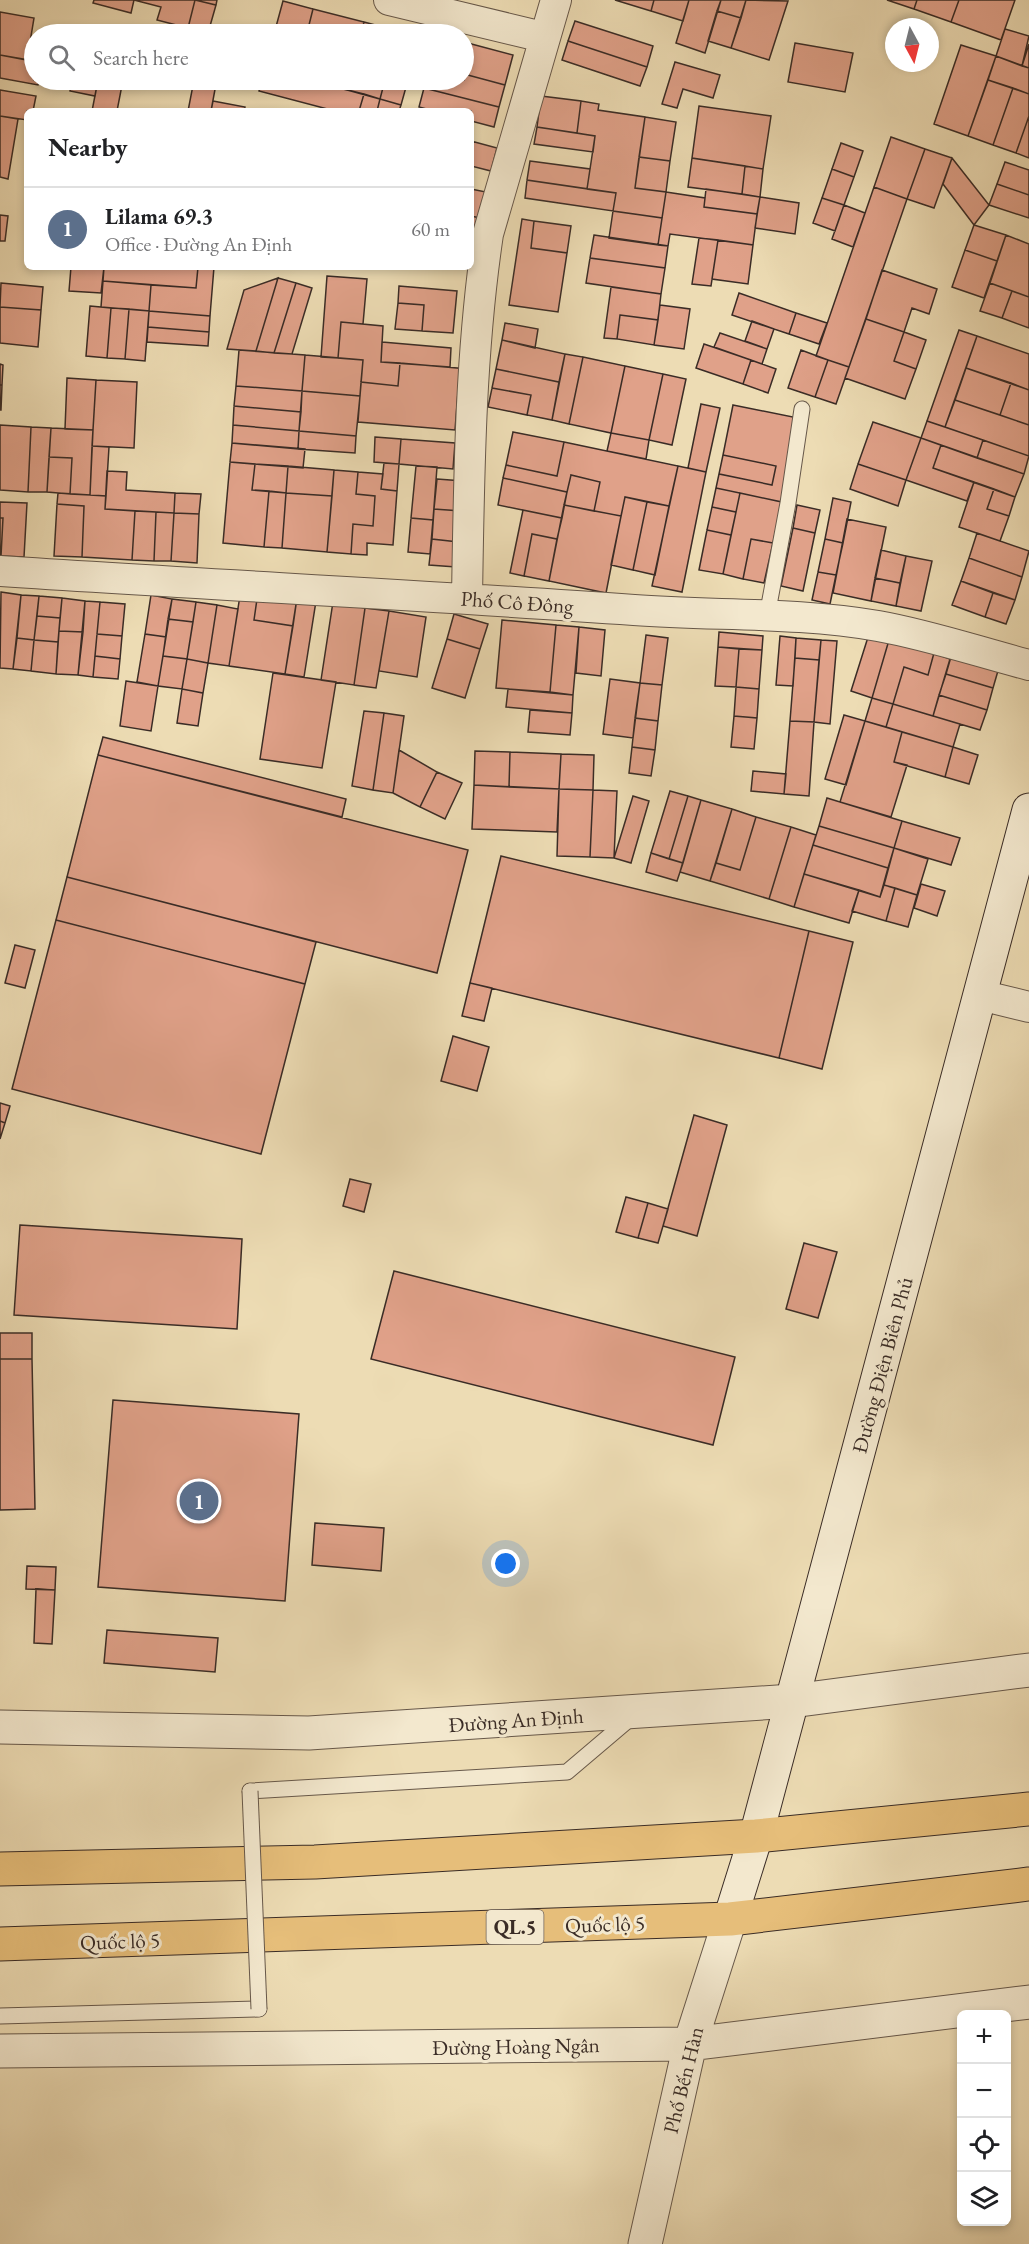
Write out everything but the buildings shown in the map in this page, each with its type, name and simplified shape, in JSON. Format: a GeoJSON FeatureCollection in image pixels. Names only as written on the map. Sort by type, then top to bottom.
{"type":"FeatureCollection","features":[{"type":"Feature","properties":{"kind":"highway"},"geometry":{"type":"LineString","coordinates":[[0,1869],[315,1862],[756,1836],[1029,1809]]}},
{"type":"Feature","properties":{"kind":"highway","name":"Quốc lộ 5"},"geometry":{"type":"LineString","coordinates":[[0,1944],[730,1919],[1029,1884]]}},
{"type":"Feature","properties":{"kind":"street"},"geometry":{"type":"LineString","coordinates":[[389,0],[543,37]]}},
{"type":"Feature","properties":{"kind":"street"},"geometry":{"type":"LineString","coordinates":[[467,598],[470,432],[482,273],[488,234],[543,37],[556,0]]}},
{"type":"Feature","properties":{"kind":"street","name":"Phố Cô Đông"},"geometry":{"type":"LineString","coordinates":[[0,571],[310,592],[467,598],[675,613],[767,616],[878,626],[1029,665]]}},
{"type":"Feature","properties":{"kind":"street","name":"Đường Điện Biên Phủ"},"geometry":{"type":"LineString","coordinates":[[730,1919],[756,1836],[1029,810]]}},
{"type":"Feature","properties":{"kind":"street"},"geometry":{"type":"LineString","coordinates":[[980,995],[1029,1007]]}},
{"type":"Feature","properties":{"kind":"street","name":"Đường An Định"},"geometry":{"type":"LineString","coordinates":[[0,1727],[309,1733],[792,1701],[1029,1670]]}},
{"type":"Feature","properties":{"kind":"street","name":"Phố Bến Hàn"},"geometry":{"type":"LineString","coordinates":[[645,2244],[690,2044],[730,1919]]}},
{"type":"Feature","properties":{"kind":"street","name":"Đường Hoàng Ngân"},"geometry":{"type":"LineString","coordinates":[[0,2051],[690,2044],[1029,2002]]}},
{"type":"Feature","properties":{"kind":"lane"},"geometry":{"type":"LineString","coordinates":[[767,616],[789,503],[802,409]]}},
{"type":"Feature","properties":{"kind":"lane"},"geometry":{"type":"LineString","coordinates":[[0,2016],[259,2009],[250,1791],[567,1772],[638,1712]]}},
{"type":"Feature","properties":{"kind":"place","name":"Lilama 69.3"},"geometry":{"type":"Point","coordinates":[199,1501]}}]}
